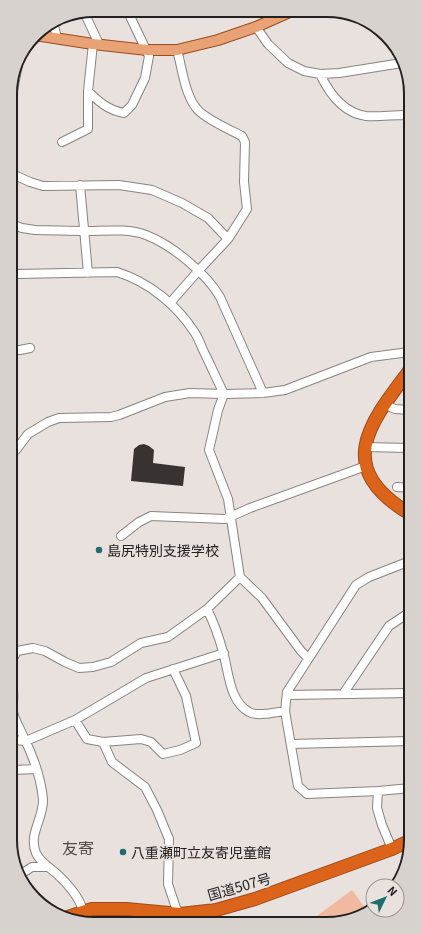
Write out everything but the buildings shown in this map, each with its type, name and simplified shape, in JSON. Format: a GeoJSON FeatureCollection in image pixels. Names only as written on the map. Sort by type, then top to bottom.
{"type":"FeatureCollection","features":[{"type":"Feature","properties":{"kind":"highway"},"geometry":{"type":"LineString","coordinates":[[404,378],[384,404],[369,431],[365,447],[366,466],[378,490],[387,499],[404,510]]}},
{"type":"Feature","properties":{"kind":"highway","name":"国道507号"},"geometry":{"type":"LineString","coordinates":[[186,917],[237,905],[404,843]]}},
{"type":"Feature","properties":{"kind":"highway","name":"国道507号"},"geometry":{"type":"LineString","coordinates":[[75,914],[92,909],[112,908],[175,917]]}},
{"type":"Feature","properties":{"kind":"main road"},"geometry":{"type":"LineString","coordinates":[[43,36],[147,50],[177,50],[218,40],[278,17]]}},
{"type":"Feature","properties":{"kind":"street"},"geometry":{"type":"LineString","coordinates":[[88,91],[99,102],[113,111],[124,113],[132,105],[144,78],[149,56],[130,17]]}},
{"type":"Feature","properties":{"kind":"street"},"geometry":{"type":"LineString","coordinates":[[62,142],[88,128],[88,91],[96,44],[86,18]]}},
{"type":"Feature","properties":{"kind":"street"},"geometry":{"type":"LineString","coordinates":[[256,26],[268,44],[288,63],[304,70],[320,74],[339,73],[397,63]]}},
{"type":"Feature","properties":{"kind":"street"},"geometry":{"type":"LineString","coordinates":[[54,28],[57,38]]}},
{"type":"Feature","properties":{"kind":"street"},"geometry":{"type":"LineString","coordinates":[[170,303],[228,239],[247,209],[244,182],[245,142],[242,136],[199,111],[191,100],[177,50]]}},
{"type":"Feature","properties":{"kind":"street"},"geometry":{"type":"LineString","coordinates":[[320,74],[330,91],[341,103],[353,112],[367,116],[404,115]]}},
{"type":"Feature","properties":{"kind":"street"},"geometry":{"type":"LineString","coordinates":[[17,176],[43,186],[119,185],[152,190],[182,203],[208,218],[228,239]]}},
{"type":"Feature","properties":{"kind":"street"},"geometry":{"type":"LineString","coordinates":[[80,185],[88,273]]}},
{"type":"Feature","properties":{"kind":"street"},"geometry":{"type":"LineString","coordinates":[[17,226],[22,228],[85,231],[120,231],[145,235],[166,246],[199,270],[214,287],[220,297],[263,393]]}},
{"type":"Feature","properties":{"kind":"street"},"geometry":{"type":"LineString","coordinates":[[17,274],[117,272],[131,276],[146,285],[170,303],[183,316],[196,334],[224,394],[218,410],[209,450],[228,499],[240,577],[262,598],[301,651],[308,658]]}},
{"type":"Feature","properties":{"kind":"street"},"geometry":{"type":"LineString","coordinates":[[17,350],[30,348]]}},
{"type":"Feature","properties":{"kind":"street"},"geometry":{"type":"LineString","coordinates":[[17,449],[28,434],[48,422],[59,418],[111,417],[165,397],[190,393],[263,393],[284,390],[371,357],[404,353]]}},
{"type":"Feature","properties":{"kind":"street"},"geometry":{"type":"LineString","coordinates":[[384,404],[395,409],[404,410]]}},
{"type":"Feature","properties":{"kind":"street"},"geometry":{"type":"LineString","coordinates":[[365,447],[404,448]]}},
{"type":"Feature","properties":{"kind":"street"},"geometry":{"type":"LineString","coordinates":[[121,536],[139,522],[151,516],[225,520],[250,508],[366,466]]}},
{"type":"Feature","properties":{"kind":"street"},"geometry":{"type":"LineString","coordinates":[[397,488],[404,488]]}},
{"type":"Feature","properties":{"kind":"street"},"geometry":{"type":"LineString","coordinates":[[404,563],[369,577],[356,585],[308,658],[286,695],[285,711],[298,786],[307,794],[404,789]]}},
{"type":"Feature","properties":{"kind":"street"},"geometry":{"type":"LineString","coordinates":[[17,651],[33,648],[45,651],[79,668],[93,667],[111,662],[142,643],[168,637],[207,609],[240,577]]}},
{"type":"Feature","properties":{"kind":"street"},"geometry":{"type":"LineString","coordinates":[[207,609],[217,630],[224,653],[231,687],[238,702],[250,713],[264,714],[285,711]]}},
{"type":"Feature","properties":{"kind":"street"},"geometry":{"type":"LineString","coordinates":[[343,694],[389,626],[404,616]]}},
{"type":"Feature","properties":{"kind":"street"},"geometry":{"type":"LineString","coordinates":[[17,740],[26,741],[75,720],[146,678],[224,653]]}},
{"type":"Feature","properties":{"kind":"street"},"geometry":{"type":"LineString","coordinates":[[75,720],[87,739],[103,742],[141,739],[151,742],[163,754],[180,750],[196,743],[186,696],[173,669]]}},
{"type":"Feature","properties":{"kind":"street"},"geometry":{"type":"LineString","coordinates":[[286,695],[404,693]]}},
{"type":"Feature","properties":{"kind":"street"},"geometry":{"type":"LineString","coordinates":[[17,719],[36,769],[43,800],[41,815],[33,837],[33,845],[36,854],[58,875],[82,906],[83,911]]}},
{"type":"Feature","properties":{"kind":"street"},"geometry":{"type":"LineString","coordinates":[[291,744],[404,741]]}},
{"type":"Feature","properties":{"kind":"street"},"geometry":{"type":"LineString","coordinates":[[103,742],[112,762],[145,788],[157,810],[169,839],[168,884],[176,908],[181,917]]}},
{"type":"Feature","properties":{"kind":"street"},"geometry":{"type":"LineString","coordinates":[[17,770],[36,769]]}},
{"type":"Feature","properties":{"kind":"street"},"geometry":{"type":"LineString","coordinates":[[378,791],[377,808],[392,849]]}},
{"type":"Feature","properties":{"kind":"street"},"geometry":{"type":"LineString","coordinates":[[24,872],[32,867],[48,867]]}},
{"type":"Feature","properties":{"kind":"shaded area"},"geometry":{"type":"Polygon","coordinates":[[[352,890],[365,907],[347,914],[315,917],[352,890]]]}},
{"type":"Feature","properties":{"kind":"place","name":"島尻特別支援学校"},"geometry":{"type":"Point","coordinates":[99,550]}},
{"type":"Feature","properties":{"kind":"place","name":"八重瀬町立友寄児童館"},"geometry":{"type":"Point","coordinates":[123,852]}},
{"type":"Feature","properties":{"kind":"district","name":"友寄"},"geometry":{"type":"Point","coordinates":[78,847]}}]}
